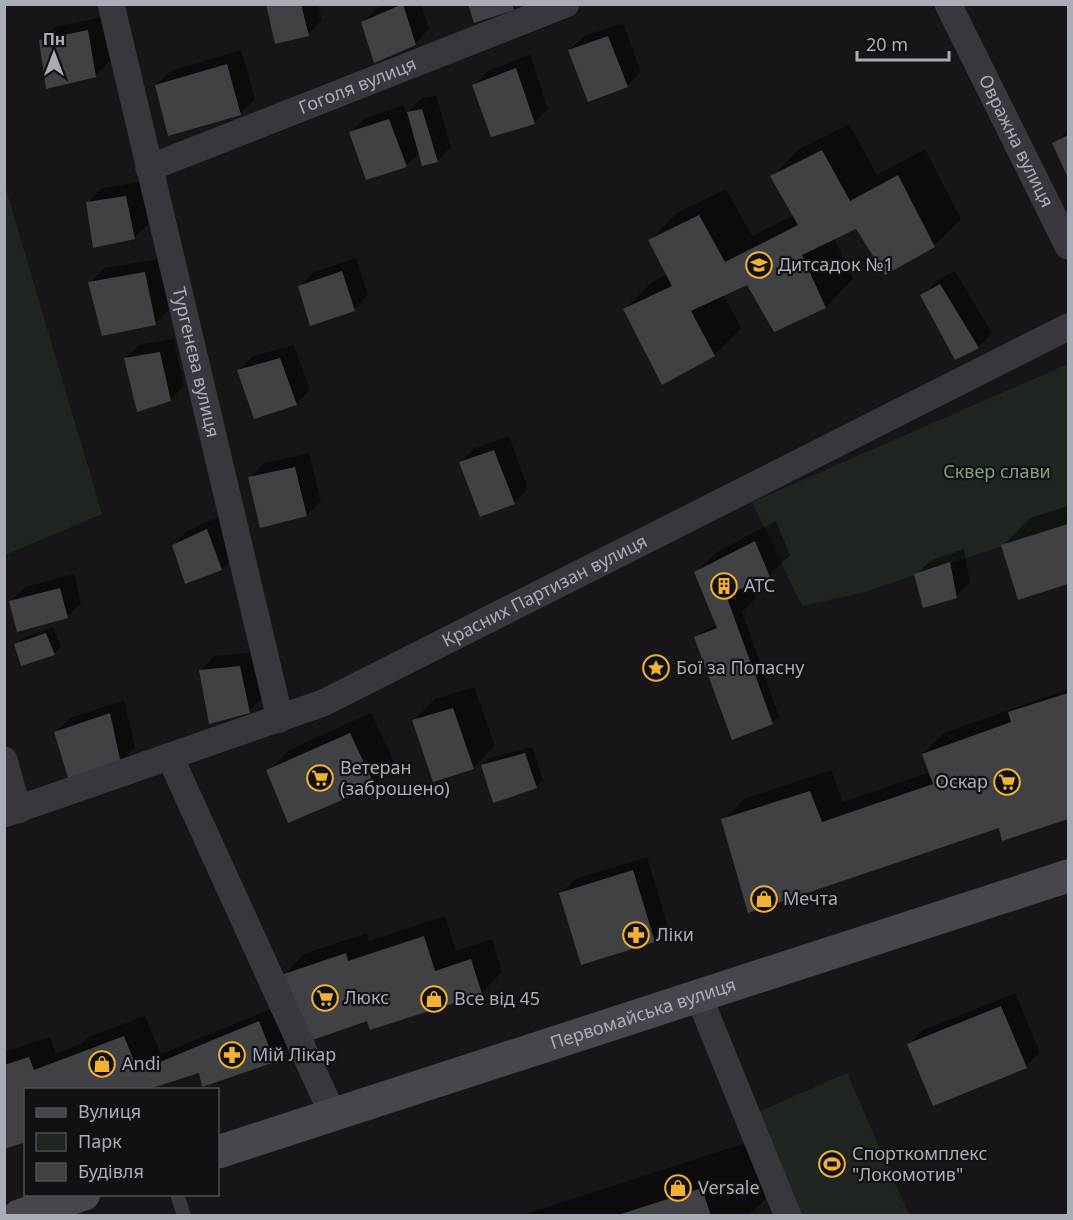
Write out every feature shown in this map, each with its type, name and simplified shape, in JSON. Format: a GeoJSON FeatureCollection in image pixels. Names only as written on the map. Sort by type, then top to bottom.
{"type":"FeatureCollection","features":[{"type":"Feature","properties":{"kind":"street","name":"Тургенєва вулиця"},"geometry":{"type":"LineString","coordinates":[[111,4],[279,719]]}},
{"type":"Feature","properties":{"kind":"street","name":"Гоголя вулиця"},"geometry":{"type":"LineString","coordinates":[[149,168],[566,4]]}},
{"type":"Feature","properties":{"kind":"street","name":"Овражна вулиця"},"geometry":{"type":"LineString","coordinates":[[948,4],[1068,246]]}},
{"type":"Feature","properties":{"kind":"street","name":"Красних Партизан вулиця"},"geometry":{"type":"LineString","coordinates":[[11,812],[279,719],[344,693],[1068,327]]}},
{"type":"Feature","properties":{"kind":"street"},"geometry":{"type":"LineString","coordinates":[[170,757],[333,1115]]}},
{"type":"Feature","properties":{"kind":"street"},"geometry":{"type":"LineString","coordinates":[[4,760],[11,812]]}},
{"type":"Feature","properties":{"kind":"street","name":"Первомайська вулиця"},"geometry":{"type":"LineString","coordinates":[[219,1152],[1068,876]]}},
{"type":"Feature","properties":{"kind":"street"},"geometry":{"type":"LineString","coordinates":[[699,997],[788,1215]]}},
{"type":"Feature","properties":{"kind":"street"},"geometry":{"type":"LineString","coordinates":[[19,1215],[78,1196]]}},
{"type":"Feature","properties":{"kind":"lane"},"geometry":{"type":"LineString","coordinates":[[178,1196],[184,1215]]}},
{"type":"Feature","properties":{"kind":"green space"},"geometry":{"type":"Polygon","coordinates":[[[5,186],[102,514],[4,555],[5,186]]]}},
{"type":"Feature","properties":{"kind":"green space","name":"Сквер слави"},"geometry":{"type":"Polygon","coordinates":[[[1068,364],[1068,524],[861,593],[802,606],[752,502],[1068,364]]]}},
{"type":"Feature","properties":{"kind":"green space","name":"Спорткомплекс \"Локомотив\""},"geometry":{"type":"Polygon","coordinates":[[[847,1073],[909,1215],[801,1215],[756,1113],[847,1073]]]}},
{"type":"Feature","properties":{"kind":"building"},"geometry":{"type":"Polygon","coordinates":[[[266,4],[301,4],[309,36],[275,44],[266,4]]]}},
{"type":"Feature","properties":{"kind":"building"},"geometry":{"type":"Polygon","coordinates":[[[403,4],[416,45],[374,63],[361,22],[403,4]]]}},
{"type":"Feature","properties":{"kind":"building"},"geometry":{"type":"Polygon","coordinates":[[[468,4],[512,4],[514,10],[474,23],[468,4]]]}},
{"type":"Feature","properties":{"kind":"building"},"geometry":{"type":"Polygon","coordinates":[[[88,30],[96,77],[46,89],[39,40],[88,30]]]}},
{"type":"Feature","properties":{"kind":"building"},"geometry":{"type":"Polygon","coordinates":[[[608,36],[628,87],[588,102],[568,50],[608,36]]]}},
{"type":"Feature","properties":{"kind":"building"},"geometry":{"type":"Polygon","coordinates":[[[227,64],[241,115],[168,136],[155,85],[227,64]]]}},
{"type":"Feature","properties":{"kind":"building"},"geometry":{"type":"Polygon","coordinates":[[[516,68],[535,124],[491,137],[472,85],[516,68]]]}},
{"type":"Feature","properties":{"kind":"building"},"geometry":{"type":"Polygon","coordinates":[[[422,109],[438,162],[422,166],[407,112],[422,109]]]}},
{"type":"Feature","properties":{"kind":"building"},"geometry":{"type":"Polygon","coordinates":[[[389,119],[407,167],[366,180],[349,132],[389,119]]]}},
{"type":"Feature","properties":{"kind":"building"},"geometry":{"type":"Polygon","coordinates":[[[1068,135],[1068,178],[1052,143],[1068,135]]]}},
{"type":"Feature","properties":{"kind":"building"},"geometry":{"type":"Polygon","coordinates":[[[822,150],[850,201],[898,175],[935,247],[885,275],[856,229],[802,255],[826,308],[774,332],[747,285],[691,311],[715,356],[662,385],[623,309],[672,286],[648,240],[699,215],[725,262],[798,225],[770,176],[822,150]]]}},
{"type":"Feature","properties":{"kind":"building"},"geometry":{"type":"Polygon","coordinates":[[[126,196],[135,239],[93,248],[86,202],[126,196]]]}},
{"type":"Feature","properties":{"kind":"building"},"geometry":{"type":"Polygon","coordinates":[[[342,271],[355,311],[310,326],[298,286],[342,271]]]}},
{"type":"Feature","properties":{"kind":"building"},"geometry":{"type":"Polygon","coordinates":[[[145,272],[156,325],[102,336],[88,282],[145,272]]]}},
{"type":"Feature","properties":{"kind":"building"},"geometry":{"type":"Polygon","coordinates":[[[940,284],[979,348],[955,360],[920,295],[940,284]]]}},
{"type":"Feature","properties":{"kind":"building"},"geometry":{"type":"Polygon","coordinates":[[[160,352],[171,401],[137,412],[124,358],[160,352]]]}},
{"type":"Feature","properties":{"kind":"building"},"geometry":{"type":"Polygon","coordinates":[[[280,358],[297,405],[254,419],[237,370],[280,358]]]}},
{"type":"Feature","properties":{"kind":"building"},"geometry":{"type":"Polygon","coordinates":[[[494,450],[515,504],[480,517],[459,462],[494,450]]]}},
{"type":"Feature","properties":{"kind":"building"},"geometry":{"type":"Polygon","coordinates":[[[295,467],[307,516],[260,528],[248,477],[295,467]]]}},
{"type":"Feature","properties":{"kind":"building"},"geometry":{"type":"Polygon","coordinates":[[[1068,524],[1068,584],[1018,600],[1001,545],[1068,524]]]}},
{"type":"Feature","properties":{"kind":"building"},"geometry":{"type":"Polygon","coordinates":[[[207,529],[222,570],[185,584],[172,545],[207,529]]]}},
{"type":"Feature","properties":{"kind":"building"},"geometry":{"type":"Polygon","coordinates":[[[755,541],[770,577],[726,595],[773,724],[732,740],[694,637],[717,628],[694,572],[755,541]]]}},
{"type":"Feature","properties":{"kind":"building"},"geometry":{"type":"Polygon","coordinates":[[[950,562],[957,598],[923,608],[914,574],[950,562]]]}},
{"type":"Feature","properties":{"kind":"building"},"geometry":{"type":"Polygon","coordinates":[[[60,588],[68,618],[17,632],[9,601],[60,588]]]}},
{"type":"Feature","properties":{"kind":"building"},"geometry":{"type":"Polygon","coordinates":[[[46,633],[55,655],[21,666],[14,644],[46,633]]]}},
{"type":"Feature","properties":{"kind":"building"},"geometry":{"type":"Polygon","coordinates":[[[240,666],[250,713],[209,724],[199,670],[240,666]]]}},
{"type":"Feature","properties":{"kind":"building"},"geometry":{"type":"Polygon","coordinates":[[[1068,693],[1068,819],[1002,841],[999,828],[748,913],[721,819],[810,791],[822,822],[933,784],[922,754],[1011,722],[1008,712],[1068,693]]]}},
{"type":"Feature","properties":{"kind":"building"},"geometry":{"type":"Polygon","coordinates":[[[453,708],[474,769],[433,782],[412,720],[453,708]]]}},
{"type":"Feature","properties":{"kind":"building"},"geometry":{"type":"Polygon","coordinates":[[[110,713],[121,764],[69,781],[54,732],[110,713]]]}},
{"type":"Feature","properties":{"kind":"building","name":"Ветеран (заброшено)"},"geometry":{"type":"Polygon","coordinates":[[[350,733],[375,786],[288,823],[266,770],[350,733]]]}},
{"type":"Feature","properties":{"kind":"building"},"geometry":{"type":"Polygon","coordinates":[[[525,753],[537,788],[493,803],[481,765],[525,753]]]}},
{"type":"Feature","properties":{"kind":"building"},"geometry":{"type":"Polygon","coordinates":[[[633,870],[655,942],[581,965],[559,893],[633,870]]]}},
{"type":"Feature","properties":{"kind":"building"},"geometry":{"type":"Polygon","coordinates":[[[424,936],[435,971],[471,959],[482,994],[370,1030],[367,1021],[307,1042],[281,975],[346,953],[348,961],[424,936]]]}},
{"type":"Feature","properties":{"kind":"building"},"geometry":{"type":"Polygon","coordinates":[[[1001,1006],[1027,1068],[933,1106],[907,1044],[1001,1006]]]}},
{"type":"Feature","properties":{"kind":"building"},"geometry":{"type":"Polygon","coordinates":[[[259,1021],[275,1062],[202,1087],[199,1073],[152,1088],[24,1088],[24,1143],[4,1149],[4,1065],[29,1057],[34,1070],[124,1036],[138,1071],[259,1021]]]}},
{"type":"Feature","properties":{"kind":"building"},"geometry":{"type":"Polygon","coordinates":[[[702,1188],[711,1216],[618,1216],[618,1215],[702,1188]]]}},
{"type":"Feature","properties":{"kind":"place","name":"Дитсадок №1"},"geometry":{"type":"Point","coordinates":[759,265]}},
{"type":"Feature","properties":{"kind":"place","name":"АТС"},"geometry":{"type":"Point","coordinates":[724,586]}},
{"type":"Feature","properties":{"kind":"place","name":"Бої за Попасну"},"geometry":{"type":"Point","coordinates":[656,668]}},
{"type":"Feature","properties":{"kind":"place","name":"Ветеран (заброшено)"},"geometry":{"type":"Point","coordinates":[320,778]}},
{"type":"Feature","properties":{"kind":"place","name":"Оскар"},"geometry":{"type":"Point","coordinates":[1007,782]}},
{"type":"Feature","properties":{"kind":"place","name":"Мечта"},"geometry":{"type":"Point","coordinates":[764,899]}},
{"type":"Feature","properties":{"kind":"place","name":"Ліки"},"geometry":{"type":"Point","coordinates":[636,935]}},
{"type":"Feature","properties":{"kind":"place","name":"Люкс"},"geometry":{"type":"Point","coordinates":[325,998]}},
{"type":"Feature","properties":{"kind":"place","name":"Все від 45"},"geometry":{"type":"Point","coordinates":[434,999]}},
{"type":"Feature","properties":{"kind":"place","name":"Мій Лікар"},"geometry":{"type":"Point","coordinates":[232,1055]}},
{"type":"Feature","properties":{"kind":"place","name":"Andi"},"geometry":{"type":"Point","coordinates":[102,1064]}},
{"type":"Feature","properties":{"kind":"place","name":"Спорткомплекс \"Локомотив\""},"geometry":{"type":"Point","coordinates":[832,1164]}},
{"type":"Feature","properties":{"kind":"place","name":"Versale"},"geometry":{"type":"Point","coordinates":[678,1188]}}]}
